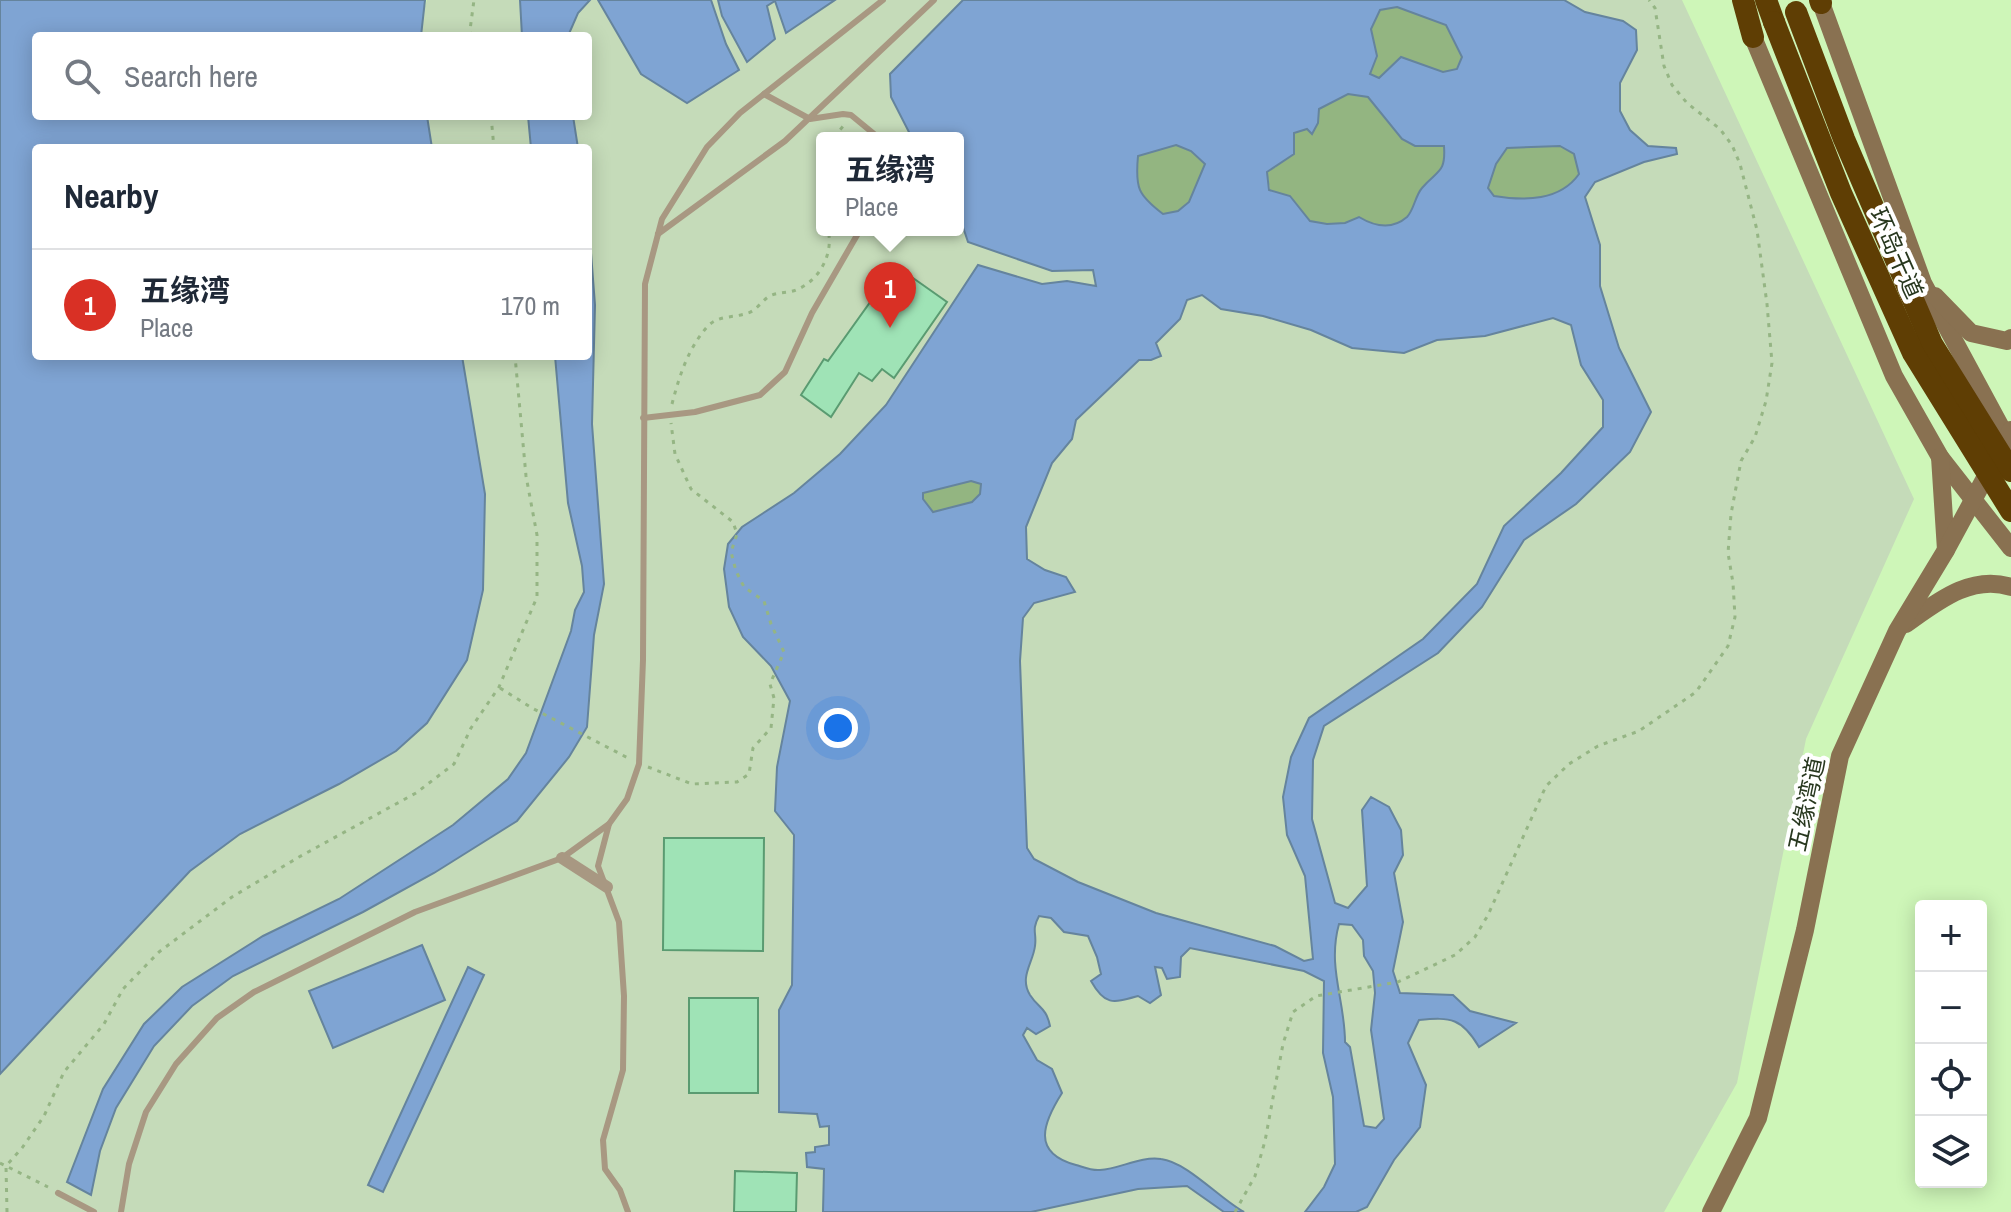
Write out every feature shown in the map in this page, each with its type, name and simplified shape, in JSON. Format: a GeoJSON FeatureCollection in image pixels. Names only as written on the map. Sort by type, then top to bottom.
{"type":"FeatureCollection","features":[{"type":"Feature","properties":{"kind":"highway"},"geometry":{"type":"LineString","coordinates":[[1740,0],[1753,37]]}},
{"type":"Feature","properties":{"kind":"highway","name":"环岛干道"},"geometry":{"type":"LineString","coordinates":[[1766,0],[1841,193],[1913,353],[2011,511]]}},
{"type":"Feature","properties":{"kind":"highway","name":"环岛干道"},"geometry":{"type":"LineString","coordinates":[[1794,6],[1844,139],[1932,344],[2011,471]]}},
{"type":"Feature","properties":{"kind":"main road"},"geometry":{"type":"LineString","coordinates":[[1820,1],[1923,283],[2009,439]]}},
{"type":"Feature","properties":{"kind":"main road"},"geometry":{"type":"LineString","coordinates":[[1753,37],[1894,376],[1940,457],[2011,548]]}},
{"type":"Feature","properties":{"kind":"main road"},"geometry":{"type":"LineString","coordinates":[[1923,283],[1971,333],[2007,341],[2011,338]]}},
{"type":"Feature","properties":{"kind":"main road","name":"五缘湾道"},"geometry":{"type":"LineString","coordinates":[[1711,1212],[1758,1118],[1805,930],[1840,756],[1897,631],[2009,439]]}},
{"type":"Feature","properties":{"kind":"main road"},"geometry":{"type":"LineString","coordinates":[[1940,457],[1946,550]]}},
{"type":"Feature","properties":{"kind":"main road"},"geometry":{"type":"LineString","coordinates":[[1897,631],[1950,592],[1997,582],[2011,587]]}},
{"type":"Feature","properties":{"kind":"street"},"geometry":{"type":"LineString","coordinates":[[562,858],[607,887]]}},
{"type":"Feature","properties":{"kind":"lane"},"geometry":{"type":"LineString","coordinates":[[121,1212],[129,1164],[146,1112],[176,1064],[217,1018],[254,992],[402,918],[562,858],[609,824],[627,799],[639,764],[643,660],[645,284],[662,219],[707,147],[740,113],[883,0]]}},
{"type":"Feature","properties":{"kind":"lane"},"geometry":{"type":"LineString","coordinates":[[658,234],[785,141],[934,0]]}},
{"type":"Feature","properties":{"kind":"lane"},"geometry":{"type":"LineString","coordinates":[[764,94],[810,119],[851,115],[872,132]]}},
{"type":"Feature","properties":{"kind":"lane"},"geometry":{"type":"LineString","coordinates":[[643,418],[695,412],[760,395],[785,372],[812,313],[857,236]]}},
{"type":"Feature","properties":{"kind":"lane"},"geometry":{"type":"LineString","coordinates":[[609,824],[598,866],[619,922],[624,996],[623,1070],[603,1140],[605,1169],[620,1190],[628,1212]]}},
{"type":"Feature","properties":{"kind":"lane"},"geometry":{"type":"LineString","coordinates":[[58,1193],[94,1212]]}},
{"type":"Feature","properties":{"kind":"path"},"geometry":{"type":"LineString","coordinates":[[470,32],[474,0]]}},
{"type":"Feature","properties":{"kind":"path"},"geometry":{"type":"LineString","coordinates":[[1235,1212],[1255,1176],[1265,1141],[1283,1044],[1293,1012],[1316,996],[1398,982],[1455,955],[1475,937],[1488,915],[1546,786],[1569,764],[1598,746],[1639,731],[1696,692],[1728,646],[1735,617],[1728,553],[1731,514],[1741,461],[1755,437],[1766,401],[1772,363],[1767,304],[1757,230],[1740,164],[1732,145],[1720,129],[1687,103],[1672,85],[1664,66],[1655,8],[1649,0]]}},
{"type":"Feature","properties":{"kind":"path"},"geometry":{"type":"LineString","coordinates":[[491,120],[494,144]]}},
{"type":"Feature","properties":{"kind":"path"},"geometry":{"type":"LineString","coordinates":[[499,687],[532,708],[639,764],[692,784],[737,782],[749,774],[753,748],[771,728],[774,698],[770,684],[784,652],[764,601],[744,587],[736,571],[731,552],[737,534],[733,522],[691,489],[675,454],[669,414],[681,369],[709,324],[725,317],[751,313],[770,295],[793,292],[807,285],[827,260],[830,236]]}},
{"type":"Feature","properties":{"kind":"path"},"geometry":{"type":"LineString","coordinates":[[7,1212],[6,1166],[44,1116],[64,1072],[104,1024],[123,989],[159,952],[232,897],[416,793],[454,764],[471,728],[499,687],[537,597],[537,535],[526,476],[515,360]]}},
{"type":"Feature","properties":{"kind":"path"},"geometry":{"type":"LineString","coordinates":[[0,1163],[58,1193]]}},
{"type":"Feature","properties":{"kind":"green space"},"geometry":{"type":"Polygon","coordinates":[[[427,0],[1682,0],[1914,499],[1806,739],[1737,1083],[1664,1212],[0,1212],[0,1074],[190,871],[240,834],[396,751],[483,590],[485,494],[463,360],[592,360],[592,144],[431,144],[428,120],[592,120],[592,32],[421,32],[427,0]]]}},
{"type":"Feature","properties":{"kind":"green space"},"geometry":{"type":"Polygon","coordinates":[[[1397,7],[1446,25],[1463,57],[1457,70],[1443,72],[1401,57],[1379,79],[1370,74],[1377,56],[1371,29],[1380,10],[1397,7]]]}},
{"type":"Feature","properties":{"kind":"green space"},"geometry":{"type":"Polygon","coordinates":[[[1348,94],[1368,97],[1402,139],[1415,146],[1444,145],[1444,161],[1440,170],[1422,188],[1407,217],[1396,224],[1371,223],[1359,217],[1345,223],[1310,221],[1290,196],[1270,190],[1267,172],[1276,167],[1294,133],[1307,129],[1312,134],[1318,123],[1319,109],[1348,94]]]}},
{"type":"Feature","properties":{"kind":"green space"},"geometry":{"type":"Polygon","coordinates":[[[1176,145],[1191,151],[1205,164],[1189,202],[1178,211],[1163,214],[1140,190],[1138,156],[1176,145]]]}},
{"type":"Feature","properties":{"kind":"green space"},"geometry":{"type":"Polygon","coordinates":[[[1560,146],[1574,154],[1579,174],[1562,190],[1541,197],[1518,198],[1494,196],[1488,188],[1496,164],[1507,148],[1560,146]]]}},
{"type":"Feature","properties":{"kind":"green space"},"geometry":{"type":"Polygon","coordinates":[[[971,481],[981,484],[980,494],[972,502],[933,512],[923,499],[923,493],[971,481]]]}},
{"type":"Feature","properties":{"kind":"water"},"geometry":{"type":"Polygon","coordinates":[[[0,0],[425,0],[421,32],[32,32],[32,120],[428,120],[431,144],[32,144],[32,360],[463,360],[485,494],[483,590],[467,660],[427,723],[396,751],[240,834],[190,871],[0,1074],[0,0]]]}},
{"type":"Feature","properties":{"kind":"water"},"geometry":{"type":"Polygon","coordinates":[[[520,0],[590,0],[578,13],[570,32],[522,32],[520,0]]]}},
{"type":"Feature","properties":{"kind":"water"},"geometry":{"type":"Polygon","coordinates":[[[598,0],[711,0],[726,44],[739,70],[687,103],[641,74],[598,0]]]}},
{"type":"Feature","properties":{"kind":"water"},"geometry":{"type":"Polygon","coordinates":[[[718,0],[835,0],[786,33],[775,1],[767,6],[775,39],[747,62],[722,16],[718,0]]]}},
{"type":"Feature","properties":{"kind":"water"},"geometry":{"type":"Polygon","coordinates":[[[963,0],[1564,0],[1585,12],[1623,21],[1636,30],[1637,50],[1620,83],[1620,111],[1630,130],[1648,146],[1676,148],[1677,154],[1644,162],[1595,182],[1585,197],[1600,245],[1600,286],[1619,348],[1651,412],[1630,452],[1576,504],[1524,540],[1482,607],[1438,653],[1324,726],[1313,760],[1312,819],[1335,903],[1348,908],[1367,886],[1362,810],[1371,797],[1389,807],[1401,830],[1403,855],[1394,873],[1403,922],[1393,971],[1400,993],[1453,995],[1470,1011],[1516,1023],[1479,1047],[1467,1030],[1455,1022],[1419,1020],[1408,1043],[1426,1085],[1420,1127],[1394,1160],[1367,1207],[1356,1212],[1305,1212],[1324,1187],[1335,1164],[1333,1097],[1323,1053],[1324,981],[1304,971],[1190,948],[1181,957],[1180,977],[1167,979],[1162,968],[1155,967],[1161,995],[1150,1003],[1138,996],[1122,1000],[1105,999],[1091,981],[1101,974],[1088,936],[1064,932],[1051,918],[1039,916],[1037,921],[1034,952],[1026,982],[1030,995],[1044,1012],[1050,1026],[1036,1034],[1027,1028],[1023,1035],[1037,1060],[1052,1069],[1062,1093],[1046,1126],[1047,1145],[1052,1153],[1062,1160],[1094,1170],[1145,1159],[1171,1162],[1244,1212],[1224,1212],[1187,1186],[1138,1189],[1031,1212],[823,1212],[824,1169],[807,1167],[806,1153],[815,1152],[815,1147],[829,1145],[829,1126],[820,1127],[817,1114],[779,1112],[779,1010],[792,985],[794,835],[775,811],[777,767],[790,701],[771,666],[743,637],[729,607],[724,569],[728,544],[742,527],[794,493],[840,454],[886,405],[978,265],[1042,284],[1067,281],[1096,286],[1093,270],[1052,271],[968,242],[964,230],[964,132],[909,132],[891,97],[890,74],[963,0]],[[1397,7],[1380,10],[1371,29],[1377,56],[1370,74],[1379,78],[1401,57],[1443,72],[1457,69],[1462,57],[1446,25],[1397,7]],[[1348,94],[1319,109],[1318,123],[1312,134],[1307,129],[1294,133],[1294,154],[1267,172],[1269,190],[1290,196],[1310,221],[1345,223],[1359,217],[1371,223],[1389,225],[1407,217],[1420,191],[1442,167],[1444,146],[1415,146],[1402,139],[1368,97],[1348,94]],[[1176,145],[1138,156],[1138,183],[1148,201],[1163,214],[1178,211],[1189,202],[1205,164],[1191,151],[1176,145]],[[1560,146],[1507,148],[1496,164],[1488,188],[1494,196],[1541,197],[1562,190],[1579,174],[1574,154],[1560,146]],[[1202,295],[1187,300],[1180,319],[1156,343],[1161,356],[1139,360],[1076,420],[1072,439],[1052,463],[1026,527],[1027,559],[1045,570],[1066,577],[1075,592],[1034,603],[1023,618],[1020,661],[1027,848],[1034,859],[1078,882],[1156,913],[1275,946],[1304,961],[1313,959],[1305,876],[1287,835],[1283,797],[1291,757],[1309,718],[1423,639],[1477,584],[1504,526],[1561,473],[1603,427],[1603,400],[1581,365],[1571,325],[1553,318],[1485,336],[1437,340],[1404,353],[1352,348],[1311,330],[1263,316],[1221,309],[1202,295]],[[971,481],[923,493],[923,499],[933,512],[972,502],[980,494],[981,484],[971,481]],[[1339,924],[1336,969],[1345,1042],[1350,1047],[1364,1126],[1376,1128],[1384,1119],[1371,1030],[1375,993],[1373,971],[1364,956],[1363,940],[1352,925],[1339,924]]]}},
{"type":"Feature","properties":{"kind":"water"},"geometry":{"type":"Polygon","coordinates":[[[528,120],[574,120],[577,144],[531,144],[528,120]]]}},
{"type":"Feature","properties":{"kind":"water"},"geometry":{"type":"Polygon","coordinates":[[[592,266],[595,305],[592,424],[604,584],[594,635],[587,727],[569,757],[517,821],[434,873],[363,912],[233,976],[192,1006],[154,1046],[116,1108],[100,1151],[91,1195],[67,1182],[103,1089],[144,1024],[182,987],[263,936],[339,899],[453,825],[508,779],[526,753],[584,592],[582,566],[568,503],[555,360],[592,360],[592,266]]]}},
{"type":"Feature","properties":{"kind":"water"},"geometry":{"type":"Polygon","coordinates":[[[422,945],[445,1000],[333,1048],[309,991],[422,945]]]}},
{"type":"Feature","properties":{"kind":"water"},"geometry":{"type":"Polygon","coordinates":[[[468,967],[484,975],[383,1192],[368,1185],[468,967]]]}},
{"type":"Feature","properties":{"kind":"building"},"geometry":{"type":"Polygon","coordinates":[[[896,266],[947,302],[894,378],[882,369],[872,381],[859,373],[831,417],[801,395],[824,359],[828,361],[896,266]]]}},
{"type":"Feature","properties":{"kind":"building"},"geometry":{"type":"Polygon","coordinates":[[[664,838],[764,838],[763,951],[663,950],[664,838]]]}},
{"type":"Feature","properties":{"kind":"building"},"geometry":{"type":"Polygon","coordinates":[[[689,998],[758,998],[758,1093],[689,1093],[689,998]]]}},
{"type":"Feature","properties":{"kind":"building"},"geometry":{"type":"Polygon","coordinates":[[[735,1171],[797,1173],[796,1212],[734,1212],[735,1171]]]}},
{"type":"Feature","properties":{"kind":"place","name":"五缘湾"},"geometry":{"type":"Point","coordinates":[890,328]}}]}
